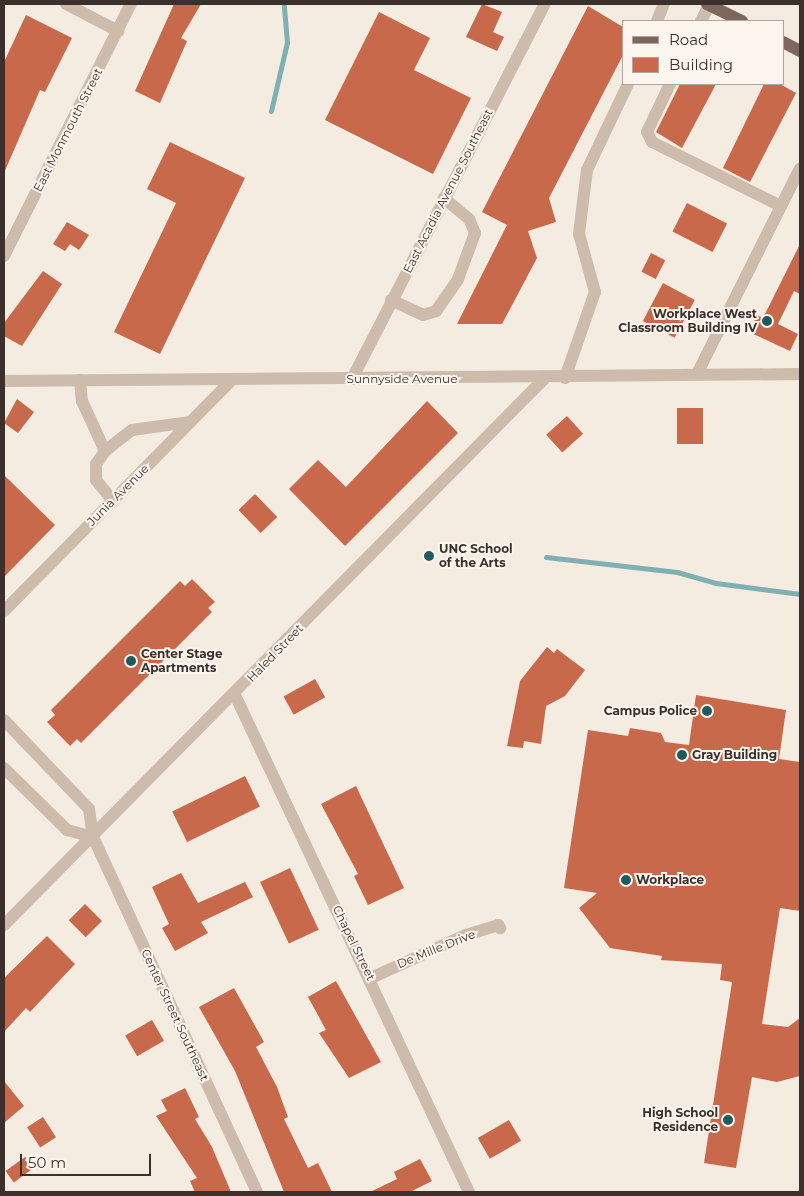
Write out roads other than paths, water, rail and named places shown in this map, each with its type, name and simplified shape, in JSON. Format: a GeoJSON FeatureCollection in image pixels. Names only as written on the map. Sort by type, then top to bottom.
{"type":"FeatureCollection","features":[{"type":"Feature","properties":{"kind":"main road"},"geometry":{"type":"LineString","coordinates":[[708,4],[740,20]]}},
{"type":"Feature","properties":{"kind":"main road"},"geometry":{"type":"LineString","coordinates":[[784,43],[800,51]]}},
{"type":"Feature","properties":{"kind":"street"},"geometry":{"type":"LineString","coordinates":[[66,4],[118,31]]}},
{"type":"Feature","properties":{"kind":"street","name":"East Monmouth Street"},"geometry":{"type":"LineString","coordinates":[[4,256],[131,4]]}},
{"type":"Feature","properties":{"kind":"street","name":"East Acadia Avenue Southeast"},"geometry":{"type":"LineString","coordinates":[[352,379],[545,4]]}},
{"type":"Feature","properties":{"kind":"street"},"geometry":{"type":"LineString","coordinates":[[656,20],[664,4]]}},
{"type":"Feature","properties":{"kind":"street"},"geometry":{"type":"LineString","coordinates":[[701,20],[708,4]]}},
{"type":"Feature","properties":{"kind":"street"},"geometry":{"type":"LineString","coordinates":[[565,378],[595,292],[579,234],[587,170],[628,85]]}},
{"type":"Feature","properties":{"kind":"street"},"geometry":{"type":"LineString","coordinates":[[670,85],[647,132],[652,142],[781,206]]}},
{"type":"Feature","properties":{"kind":"street"},"geometry":{"type":"LineString","coordinates":[[697,374],[800,168]]}},
{"type":"Feature","properties":{"kind":"street"},"geometry":{"type":"LineString","coordinates":[[391,300],[423,316],[436,311],[458,279],[475,233],[470,219],[444,198]]}},
{"type":"Feature","properties":{"kind":"street","name":"Sunnyside Avenue"},"geometry":{"type":"LineString","coordinates":[[4,381],[544,379],[697,374],[800,374]]}},
{"type":"Feature","properties":{"kind":"street","name":"Haled Street"},"geometry":{"type":"LineString","coordinates":[[4,925],[235,695],[544,379]]}},
{"type":"Feature","properties":{"kind":"street"},"geometry":{"type":"LineString","coordinates":[[80,380],[82,401],[105,450]]}},
{"type":"Feature","properties":{"kind":"street","name":"Junia Avenue"},"geometry":{"type":"LineString","coordinates":[[4,611],[232,380]]}},
{"type":"Feature","properties":{"kind":"street"},"geometry":{"type":"LineString","coordinates":[[112,501],[96,480],[96,464],[105,450],[132,430],[190,422]]}},
{"type":"Feature","properties":{"kind":"street","name":"Chapel Street"},"geometry":{"type":"LineString","coordinates":[[235,695],[371,978],[469,1192]]}},
{"type":"Feature","properties":{"kind":"street","name":"Center Street Southeast"},"geometry":{"type":"LineString","coordinates":[[4,720],[89,809],[93,837],[257,1192]]}},
{"type":"Feature","properties":{"kind":"street"},"geometry":{"type":"LineString","coordinates":[[4,768],[67,830],[93,837]]}},
{"type":"Feature","properties":{"kind":"street","name":"De Mille Drive"},"geometry":{"type":"LineString","coordinates":[[371,978],[466,935],[498,925],[500,928]]}},
{"type":"Feature","properties":{"kind":"waterway"},"geometry":{"type":"LineString","coordinates":[[271,111],[287,42],[284,4]]}},
{"type":"Feature","properties":{"kind":"waterway"},"geometry":{"type":"LineString","coordinates":[[546,557],[677,572],[716,583],[800,594]]}},
{"type":"Feature","properties":{"kind":"place","name":"Workplace West Classroom Building IV"},"geometry":{"type":"Point","coordinates":[767,321]}},
{"type":"Feature","properties":{"kind":"place","name":"UNC School of the Arts"},"geometry":{"type":"Point","coordinates":[429,556]}},
{"type":"Feature","properties":{"kind":"place","name":"Center Stage Apartments"},"geometry":{"type":"Point","coordinates":[131,661]}},
{"type":"Feature","properties":{"kind":"place","name":"Campus Police"},"geometry":{"type":"Point","coordinates":[707,711]}},
{"type":"Feature","properties":{"kind":"place","name":"Gray Building"},"geometry":{"type":"Point","coordinates":[682,755]}},
{"type":"Feature","properties":{"kind":"place","name":"Workplace"},"geometry":{"type":"Point","coordinates":[626,880]}},
{"type":"Feature","properties":{"kind":"place","name":"High School Residence"},"geometry":{"type":"Point","coordinates":[728,1120]}}]}
